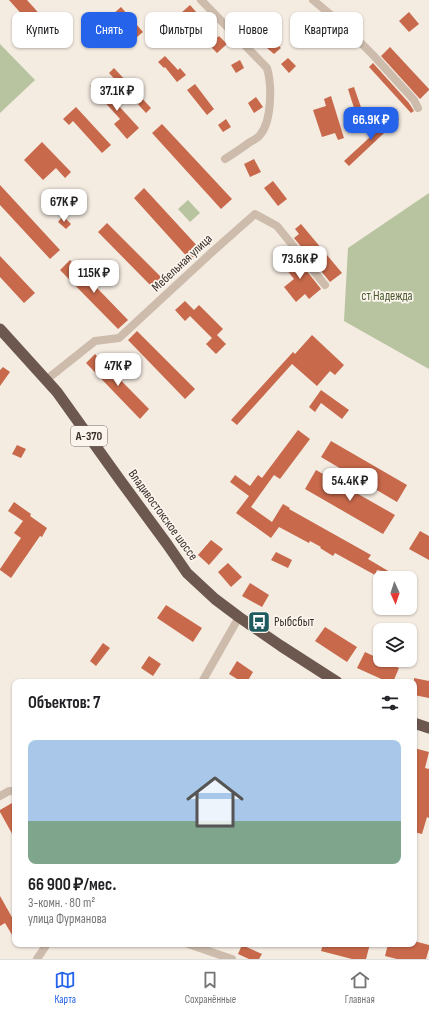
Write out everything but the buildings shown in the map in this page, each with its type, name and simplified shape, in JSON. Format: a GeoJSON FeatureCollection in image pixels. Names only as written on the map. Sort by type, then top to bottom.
{"type":"FeatureCollection","features":[{"type":"Feature","properties":{"kind":"highway","name":"Владивостокское шоссе"},"geometry":{"type":"LineString","coordinates":[[0,329],[57,392],[187,573],[215,599],[239,617],[332,679]]}},
{"type":"Feature","properties":{"kind":"highway"},"geometry":{"type":"LineString","coordinates":[[417,724],[429,728]]}},
{"type":"Feature","properties":{"kind":"street"},"geometry":{"type":"LineString","coordinates":[[201,0],[267,68],[269,75],[270,92],[268,116],[264,129],[260,136],[224,159]]}},
{"type":"Feature","properties":{"kind":"street"},"geometry":{"type":"LineString","coordinates":[[313,0],[343,24],[414,100],[418,108]]}},
{"type":"Feature","properties":{"kind":"street","name":"Мебельная улица"},"geometry":{"type":"LineString","coordinates":[[46,380],[94,341],[119,338],[255,214],[277,226],[325,285]]}},
{"type":"Feature","properties":{"kind":"street"},"geometry":{"type":"LineString","coordinates":[[204,679],[239,617]]}},
{"type":"Feature","properties":{"kind":"street"},"geometry":{"type":"LineString","coordinates":[[0,796],[12,791]]}},
{"type":"Feature","properties":{"kind":"street"},"geometry":{"type":"LineString","coordinates":[[37,959],[45,947]]}},
{"type":"Feature","properties":{"kind":"street"},"geometry":{"type":"LineString","coordinates":[[197,947],[232,959]]}},
{"type":"Feature","properties":{"kind":"green space"},"geometry":{"type":"Polygon","coordinates":[[[0,44],[35,80],[0,113],[0,44]]]}},
{"type":"Feature","properties":{"kind":"green space","name":"ст Надежда"},"geometry":{"type":"Polygon","coordinates":[[[429,193],[429,369],[344,321],[348,248],[429,193]]]}},
{"type":"Feature","properties":{"kind":"green space"},"geometry":{"type":"Polygon","coordinates":[[[188,200],[200,213],[190,222],[178,209],[188,200]]]}},
{"type":"Feature","properties":{"kind":"place","name":"Рыбсбыт"},"geometry":{"type":"Point","coordinates":[259,622]}}]}
